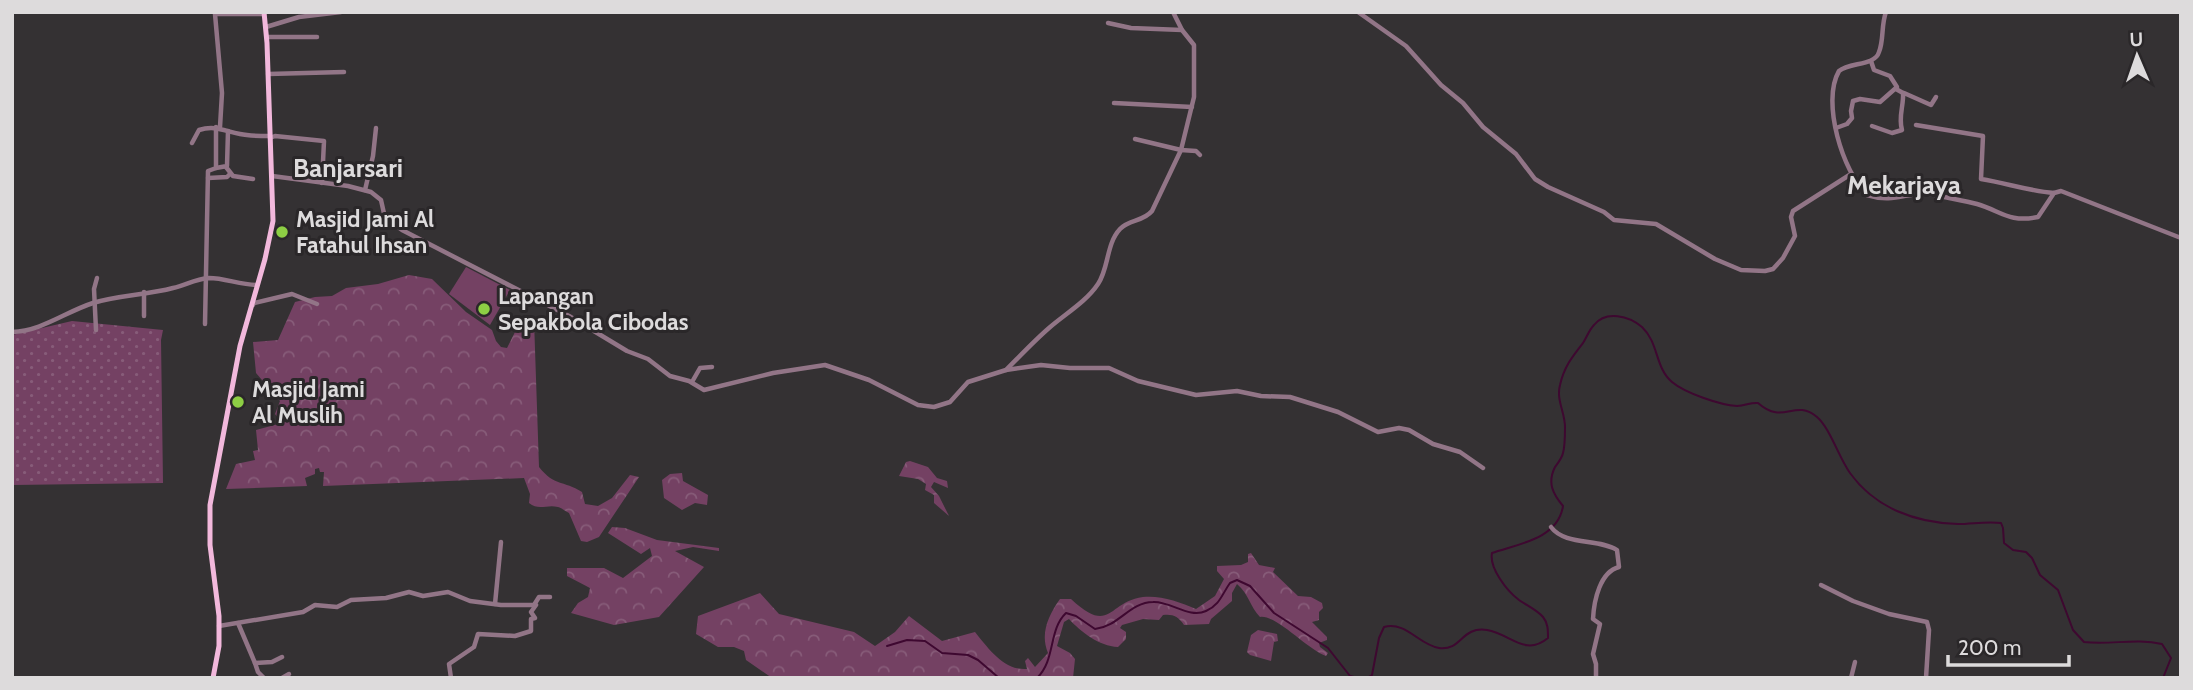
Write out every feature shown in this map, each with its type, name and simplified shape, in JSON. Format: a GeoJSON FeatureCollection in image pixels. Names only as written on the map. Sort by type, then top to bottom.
{"type":"FeatureCollection","features":[{"type":"Feature","properties":{"kind":"main road"},"geometry":{"type":"LineString","coordinates":[[213,678],[219,646],[219,626],[210,545],[210,505],[240,346],[273,226],[264,13]]}},
{"type":"Feature","properties":{"kind":"street"},"geometry":{"type":"LineString","coordinates":[[266,27],[299,18],[341,12]]}},
{"type":"Feature","properties":{"kind":"street"},"geometry":{"type":"LineString","coordinates":[[1006,370],[1048,328],[1097,286],[1118,231],[1129,222],[1150,215],[1181,150],[1195,92],[1194,45],[1182,30],[1174,12]]}},
{"type":"Feature","properties":{"kind":"street"},"geometry":{"type":"LineString","coordinates":[[1358,12],[1406,46],[1483,127],[1516,154],[1535,179],[1604,212],[1615,220],[1652,222],[1735,269],[1769,271],[1783,258],[1796,236],[1791,217],[1793,211],[1851,174]]}},
{"type":"Feature","properties":{"kind":"street"},"geometry":{"type":"LineString","coordinates":[[1886,12],[1882,24],[1880,51],[1875,59],[1843,68],[1837,74],[1831,99],[1832,118],[1851,174],[1863,191],[1872,197],[1897,199],[1923,193],[1931,194],[1980,205],[2014,218],[2038,217],[2054,192]]}},
{"type":"Feature","properties":{"kind":"street"},"geometry":{"type":"LineString","coordinates":[[216,168],[222,96],[215,13],[264,13]]}},
{"type":"Feature","properties":{"kind":"street"},"geometry":{"type":"LineString","coordinates":[[1108,23],[1131,28],[1182,30]]}},
{"type":"Feature","properties":{"kind":"street"},"geometry":{"type":"LineString","coordinates":[[267,37],[317,37]]}},
{"type":"Feature","properties":{"kind":"street"},"geometry":{"type":"LineString","coordinates":[[1871,61],[1874,70],[1890,76],[1896,82],[1896,89]]}},
{"type":"Feature","properties":{"kind":"street"},"geometry":{"type":"LineString","coordinates":[[268,74],[344,72]]}},
{"type":"Feature","properties":{"kind":"street"},"geometry":{"type":"LineString","coordinates":[[1896,89],[1931,105],[1936,97]]}},
{"type":"Feature","properties":{"kind":"street"},"geometry":{"type":"LineString","coordinates":[[1836,128],[1847,124],[1852,118],[1853,101],[1860,99],[1880,102],[1896,89]]}},
{"type":"Feature","properties":{"kind":"street"},"geometry":{"type":"LineString","coordinates":[[1872,126],[1892,133],[1901,132],[1903,93]]}},
{"type":"Feature","properties":{"kind":"street"},"geometry":{"type":"LineString","coordinates":[[1114,103],[1192,107]]}},
{"type":"Feature","properties":{"kind":"street"},"geometry":{"type":"LineString","coordinates":[[1916,125],[1983,136],[1981,178],[2024,189],[2064,192],[2181,238]]}},
{"type":"Feature","properties":{"kind":"street"},"geometry":{"type":"LineString","coordinates":[[192,143],[200,129],[218,127],[240,134],[270,138],[275,136],[324,141],[323,183]]}},
{"type":"Feature","properties":{"kind":"street"},"geometry":{"type":"LineString","coordinates":[[365,190],[376,128]]}},
{"type":"Feature","properties":{"kind":"street"},"geometry":{"type":"LineString","coordinates":[[228,131],[226,167],[233,176],[253,179]]}},
{"type":"Feature","properties":{"kind":"street"},"geometry":{"type":"LineString","coordinates":[[1135,139],[1196,151],[1200,155]]}},
{"type":"Feature","properties":{"kind":"street"},"geometry":{"type":"LineString","coordinates":[[205,324],[208,170],[226,167]]}},
{"type":"Feature","properties":{"kind":"street"},"geometry":{"type":"LineString","coordinates":[[208,178],[227,177],[230,174]]}},
{"type":"Feature","properties":{"kind":"street"},"geometry":{"type":"LineString","coordinates":[[272,176],[365,190],[378,195],[386,218],[402,230],[569,316],[632,353],[643,356],[671,377],[692,382],[702,389],[709,390],[773,373],[825,365],[869,380],[918,405],[934,407],[950,401],[968,382],[1006,370],[1041,365],[1109,368],[1138,381],[1196,395],[1237,391],[1261,396],[1290,397],[1338,412],[1378,432],[1403,428],[1409,430],[1433,444],[1460,452],[1483,467]]}},
{"type":"Feature","properties":{"kind":"street"},"geometry":{"type":"LineString","coordinates":[[96,330],[94,285],[97,278]]}},
{"type":"Feature","properties":{"kind":"street"},"geometry":{"type":"LineString","coordinates":[[12,332],[27,331],[50,323],[95,303],[169,289],[190,281],[206,278],[257,285]]}},
{"type":"Feature","properties":{"kind":"street"},"geometry":{"type":"LineString","coordinates":[[144,292],[144,314]]}},
{"type":"Feature","properties":{"kind":"street"},"geometry":{"type":"LineString","coordinates":[[249,310],[254,303],[292,294],[317,304]]}},
{"type":"Feature","properties":{"kind":"street"},"geometry":{"type":"LineString","coordinates":[[692,382],[700,368],[712,367]]}},
{"type":"Feature","properties":{"kind":"street"},"geometry":{"type":"LineString","coordinates":[[1551,527],[1555,533],[1617,550],[1619,567],[1609,573],[1594,605],[1593,619],[1600,624],[1593,654],[1597,678]]}},
{"type":"Feature","properties":{"kind":"street"},"geometry":{"type":"LineString","coordinates":[[495,604],[501,542]]}},
{"type":"Feature","properties":{"kind":"street"},"geometry":{"type":"LineString","coordinates":[[1821,585],[1853,601],[1889,614],[1927,622],[1929,630],[1926,678]]}},
{"type":"Feature","properties":{"kind":"street"},"geometry":{"type":"LineString","coordinates":[[219,626],[303,612],[316,605],[335,607],[351,600],[386,598],[407,592],[423,596],[448,593],[470,601],[495,604],[536,604]]}},
{"type":"Feature","properties":{"kind":"street"},"geometry":{"type":"LineString","coordinates":[[451,678],[449,664],[474,647],[478,634],[511,636],[529,632],[532,630],[531,620],[536,618],[532,611],[539,597],[550,597]]}},
{"type":"Feature","properties":{"kind":"street"},"geometry":{"type":"LineString","coordinates":[[237,622],[258,672],[264,678]]}},
{"type":"Feature","properties":{"kind":"street"},"geometry":{"type":"LineString","coordinates":[[255,663],[272,662],[282,657]]}},
{"type":"Feature","properties":{"kind":"street"},"geometry":{"type":"LineString","coordinates":[[1851,678],[1855,662]]}},
{"type":"Feature","properties":{"kind":"street"},"geometry":{"type":"LineString","coordinates":[[282,678],[289,674]]}},
{"type":"Feature","properties":{"kind":"green space","name":"Lapangan Sepakbola Cibodas"},"geometry":{"type":"Polygon","coordinates":[[[466,267],[510,290],[490,325],[449,294],[466,267]]]}},
{"type":"Feature","properties":{"kind":"green space"},"geometry":{"type":"Polygon","coordinates":[[[409,275],[432,279],[466,312],[492,330],[501,347],[507,348],[515,332],[521,330],[524,323],[534,320],[539,467],[555,481],[582,492],[585,504],[598,506],[612,498],[630,475],[639,477],[599,537],[587,542],[581,541],[569,513],[554,506],[536,507],[529,503],[530,494],[524,478],[323,486],[324,472],[320,472],[319,468],[315,469],[315,474],[305,478],[307,486],[226,489],[236,464],[255,460],[253,451],[258,450],[256,430],[282,423],[275,414],[280,401],[256,373],[253,342],[278,340],[295,302],[332,296],[346,288],[378,284],[409,275]]]}},
{"type":"Feature","properties":{"kind":"green space"},"geometry":{"type":"Polygon","coordinates":[[[72,321],[163,330],[163,483],[12,485],[12,335],[72,321]]]}},
{"type":"Feature","properties":{"kind":"green space"},"geometry":{"type":"Polygon","coordinates":[[[906,462],[928,467],[937,478],[947,481],[948,488],[934,482],[931,487],[949,516],[934,503],[934,495],[925,490],[926,484],[918,479],[899,476],[906,462]]]}},
{"type":"Feature","properties":{"kind":"green space"},"geometry":{"type":"Polygon","coordinates":[[[682,473],[683,481],[708,495],[707,505],[695,503],[682,510],[664,498],[662,480],[670,474],[682,473]]]}},
{"type":"Feature","properties":{"kind":"green space"},"geometry":{"type":"Polygon","coordinates":[[[612,527],[625,528],[657,540],[719,548],[719,551],[693,547],[675,551],[704,567],[659,617],[614,625],[571,613],[578,603],[588,597],[590,588],[567,576],[567,568],[604,568],[623,578],[652,556],[650,548],[641,554],[608,533],[612,527]]]}},
{"type":"Feature","properties":{"kind":"green space"},"geometry":{"type":"Polygon","coordinates":[[[1251,553],[1259,565],[1275,568],[1273,572],[1298,596],[1311,597],[1322,603],[1319,620],[1312,622],[1327,637],[1327,640],[1319,643],[1328,653],[1326,656],[1275,621],[1260,617],[1237,584],[1232,593],[1232,601],[1211,619],[1209,624],[1184,625],[1170,615],[1163,615],[1159,620],[1143,619],[1122,625],[1120,628],[1126,632],[1126,639],[1118,647],[1091,638],[1069,619],[1064,622],[1057,646],[1075,659],[1073,678],[772,678],[746,660],[744,651],[734,647],[718,647],[696,634],[698,616],[760,593],[779,614],[854,632],[875,646],[895,632],[909,616],[942,641],[975,632],[1004,662],[1019,669],[1027,669],[1025,661],[1028,658],[1035,667],[1048,653],[1046,625],[1060,599],[1071,599],[1084,610],[1102,616],[1131,600],[1143,597],[1163,598],[1196,609],[1215,596],[1224,579],[1217,571],[1217,566],[1241,565],[1248,562],[1248,554],[1251,553]]]}},
{"type":"Feature","properties":{"kind":"green space"},"geometry":{"type":"Polygon","coordinates":[[[1258,630],[1277,634],[1278,641],[1274,642],[1271,661],[1247,652],[1251,635],[1258,630]]]}},
{"type":"Feature","properties":{"kind":"waterway"},"geometry":{"type":"LineString","coordinates":[[1367,678],[1372,675],[1379,638],[1384,627],[1399,627],[1439,648],[1453,646],[1466,635],[1478,630],[1496,632],[1525,645],[1540,643],[1548,638],[1547,624],[1543,617],[1514,596],[1500,579],[1493,565],[1492,553],[1525,543],[1545,533],[1560,517],[1563,506],[1551,483],[1565,444],[1560,385],[1569,362],[1592,327],[1599,320],[1611,316],[1631,320],[1642,327],[1651,340],[1667,376],[1685,390],[1730,405],[1758,403],[1775,412],[1802,410],[1817,417],[1826,428],[1850,473],[1872,496],[1884,504],[1927,521],[1958,524],[2001,523],[2004,543],[2013,550],[2026,552],[2040,575],[2058,590],[2073,630],[2084,642],[2162,644],[2171,658],[2163,678]]}},
{"type":"Feature","properties":{"kind":"waterway"},"geometry":{"type":"LineString","coordinates":[[1037,678],[1047,663],[1060,620],[1066,613],[1076,616],[1095,629],[1111,624],[1145,603],[1160,602],[1200,613],[1215,606],[1230,583],[1237,580],[1250,586],[1274,613],[1328,648],[1350,676],[1358,678]]}},
{"type":"Feature","properties":{"kind":"waterway"},"geometry":{"type":"LineString","coordinates":[[887,646],[907,640],[925,641],[942,653],[968,655],[999,678]]}},
{"type":"Feature","properties":{"kind":"place","name":"Masjid Jami Al Fatahul Ihsan"},"geometry":{"type":"Point","coordinates":[282,232]}},
{"type":"Feature","properties":{"kind":"place","name":"Lapangan Sepakbola Cibodas"},"geometry":{"type":"Point","coordinates":[484,309]}},
{"type":"Feature","properties":{"kind":"place","name":"Masjid Jami Al Muslih"},"geometry":{"type":"Point","coordinates":[238,402]}},
{"type":"Feature","properties":{"kind":"district","name":"Banjarsari"},"geometry":{"type":"Point","coordinates":[348,168]}},
{"type":"Feature","properties":{"kind":"district","name":"Mekarjaya"},"geometry":{"type":"Point","coordinates":[1904,185]}}]}
